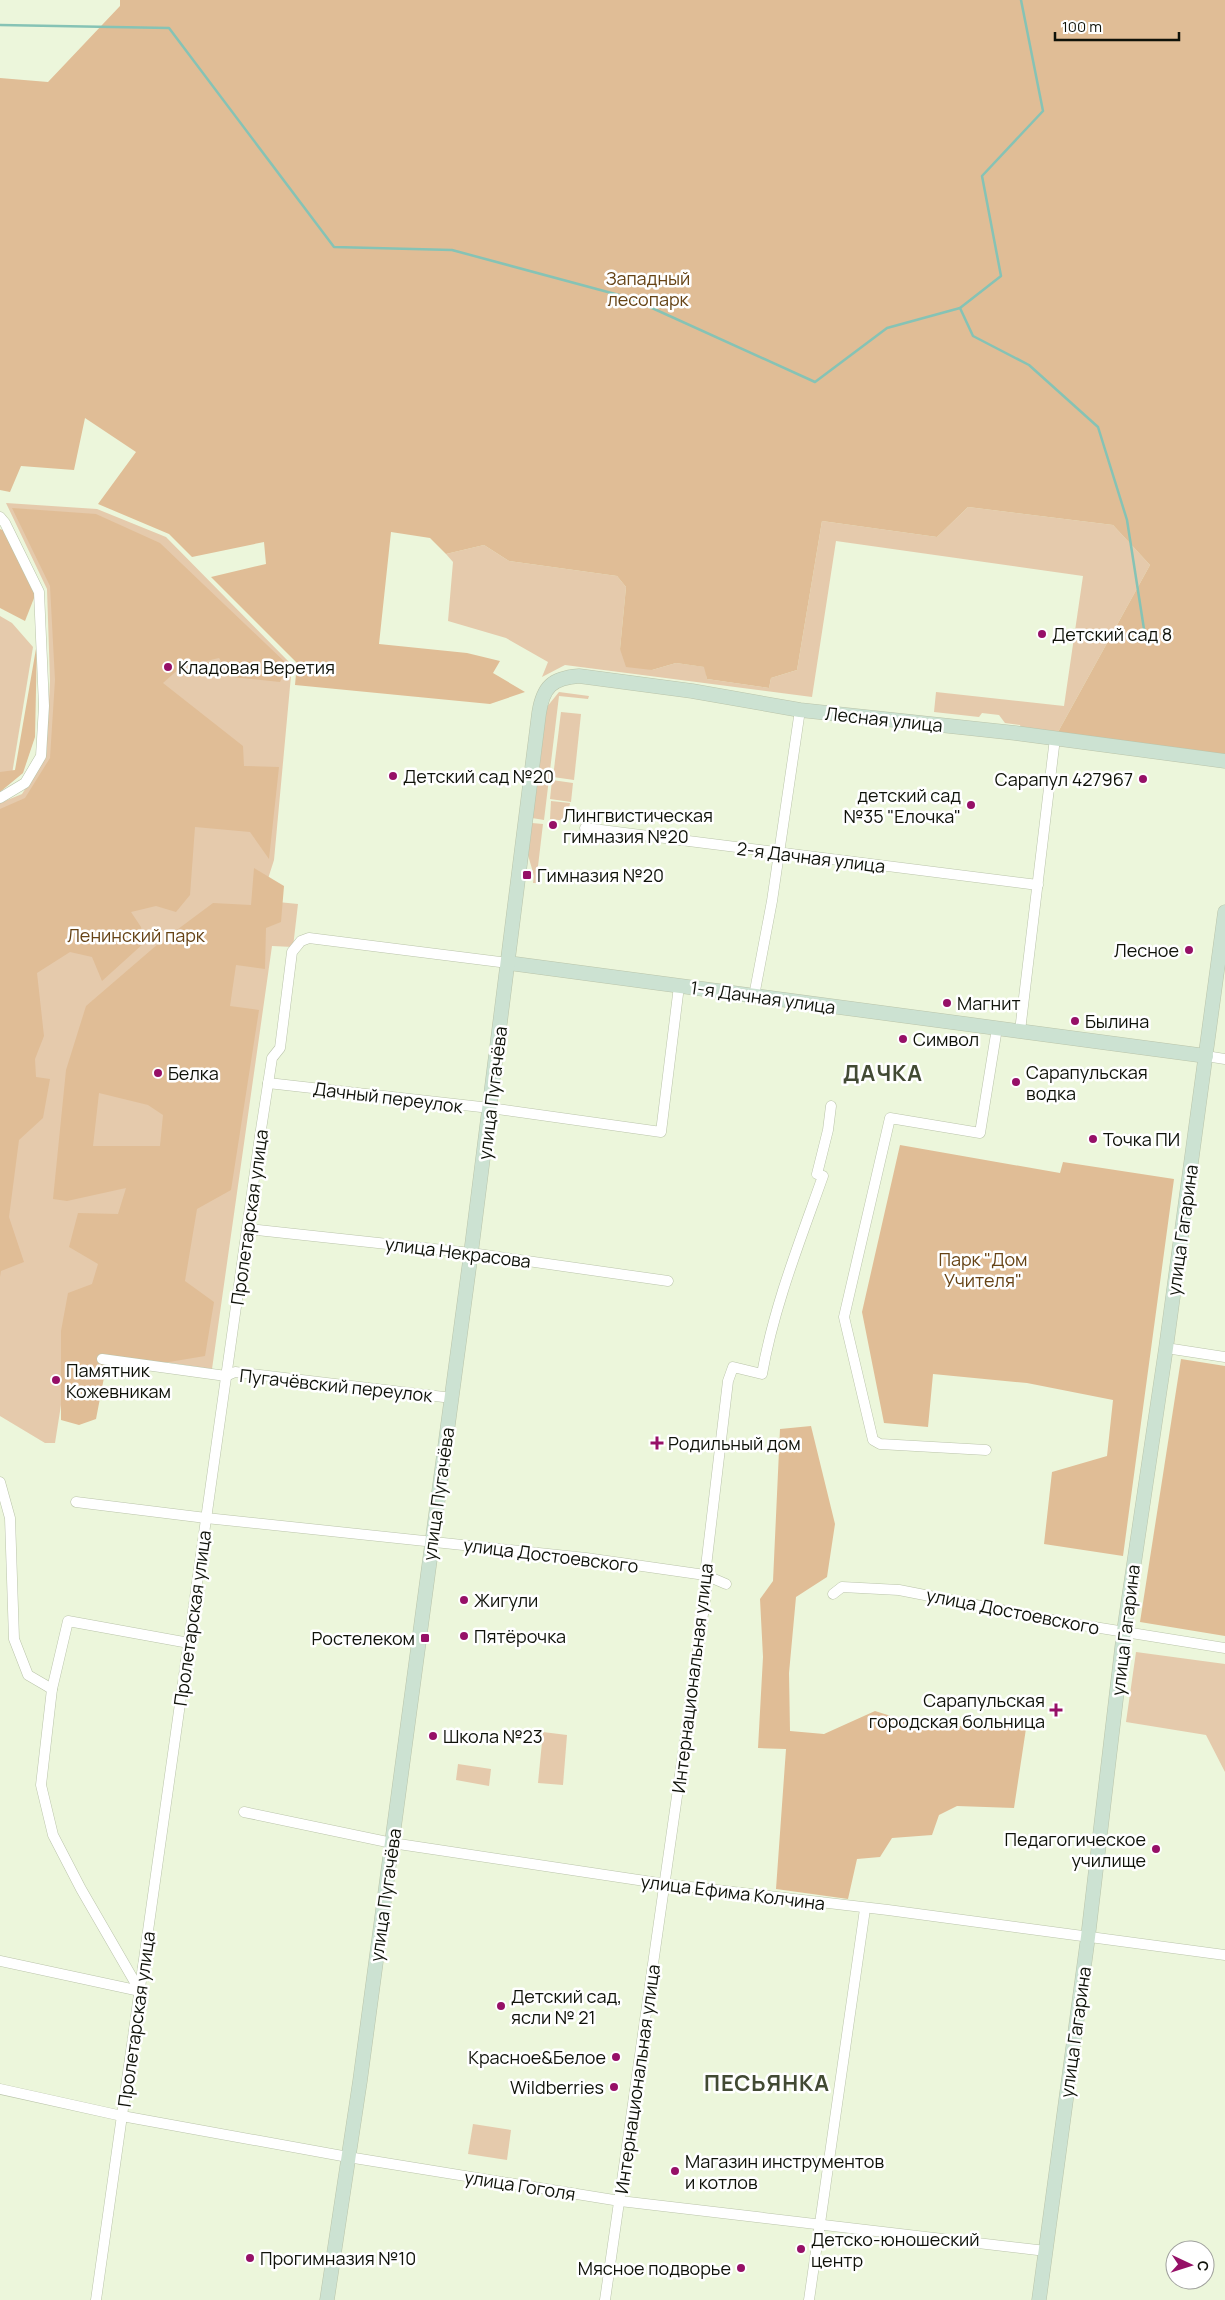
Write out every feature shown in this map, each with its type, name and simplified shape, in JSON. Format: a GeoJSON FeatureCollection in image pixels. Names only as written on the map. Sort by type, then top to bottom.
{"type":"FeatureCollection","features":[{"type":"Feature","properties":{"kind":"street"},"geometry":{"type":"LineString","coordinates":[[0,517],[5,523],[39,592],[44,706],[41,756],[25,783],[0,798]]}},
{"type":"Feature","properties":{"kind":"street","name":"Лесная улица"},"geometry":{"type":"LineString","coordinates":[[546,688],[562,677],[579,676],[692,691],[800,710],[1055,738],[1225,761]]}},
{"type":"Feature","properties":{"kind":"street","name":"улица Пугачёва"},"geometry":{"type":"LineString","coordinates":[[328,2300],[452,1398],[508,963],[512,910],[540,701],[546,688]]}},
{"type":"Feature","properties":{"kind":"street"},"geometry":{"type":"LineString","coordinates":[[754,996],[780,853],[800,710]]}},
{"type":"Feature","properties":{"kind":"street"},"geometry":{"type":"LineString","coordinates":[[1020,1031],[1055,738]]}},
{"type":"Feature","properties":{"kind":"street","name":"2-я Дачная улица"},"geometry":{"type":"LineString","coordinates":[[585,828],[1038,885]]}},
{"type":"Feature","properties":{"kind":"street","name":"улица Гагарина"},"geometry":{"type":"LineString","coordinates":[[1039,2300],[1088,1937],[1124,1631],[1166,1348],[1206,1056],[1222,962],[1225,912]]}},
{"type":"Feature","properties":{"kind":"street","name":"1-я Дачная улица"},"geometry":{"type":"LineString","coordinates":[[301,941],[309,938],[323,939],[1225,1059]]}},
{"type":"Feature","properties":{"kind":"street","name":"Пролетарская улица"},"geometry":{"type":"LineString","coordinates":[[96,2300],[268,1083],[272,1058],[280,1048],[292,952],[301,941]]}},
{"type":"Feature","properties":{"kind":"street","name":"Дачный переулок"},"geometry":{"type":"LineString","coordinates":[[268,1083],[490,1108],[661,1132],[679,986]]}},
{"type":"Feature","properties":{"kind":"street"},"geometry":{"type":"LineString","coordinates":[[986,1450],[880,1444],[873,1440],[844,1317],[890,1118],[980,1133],[997,1028]]}},
{"type":"Feature","properties":{"kind":"street","name":"Интернациональная улица"},"geometry":{"type":"LineString","coordinates":[[605,2300],[707,1586],[705,1575],[728,1381],[733,1367],[762,1374],[766,1350],[790,1268],[823,1176],[817,1174],[828,1130],[831,1106]]}},
{"type":"Feature","properties":{"kind":"street","name":"улица Некрасова"},"geometry":{"type":"LineString","coordinates":[[248,1229],[471,1253],[668,1281]]}},
{"type":"Feature","properties":{"kind":"street"},"geometry":{"type":"LineString","coordinates":[[1166,1348],[1225,1357]]}},
{"type":"Feature","properties":{"kind":"street","name":"Пугачёвский переулок"},"geometry":{"type":"LineString","coordinates":[[102,1359],[226,1376],[235,1372],[452,1398]]}},
{"type":"Feature","properties":{"kind":"street"},"geometry":{"type":"LineString","coordinates":[[0,1482],[10,1518],[14,1639],[28,1676],[52,1689]]}},
{"type":"Feature","properties":{"kind":"street","name":"улица Достоевского"},"geometry":{"type":"LineString","coordinates":[[76,1502],[206,1518],[505,1548],[705,1575],[726,1584]]}},
{"type":"Feature","properties":{"kind":"street","name":"улица Достоевского"},"geometry":{"type":"LineString","coordinates":[[833,1594],[842,1587],[900,1590],[1225,1648]]}},
{"type":"Feature","properties":{"kind":"street"},"geometry":{"type":"LineString","coordinates":[[140,1991],[81,1889],[53,1835],[41,1785],[52,1689],[68,1621],[189,1643]]}},
{"type":"Feature","properties":{"kind":"street","name":"улица Ефима Колчина"},"geometry":{"type":"LineString","coordinates":[[244,1812],[392,1843],[664,1884],[1225,1955]]}},
{"type":"Feature","properties":{"kind":"street"},"geometry":{"type":"LineString","coordinates":[[809,2300],[865,1909]]}},
{"type":"Feature","properties":{"kind":"street"},"geometry":{"type":"LineString","coordinates":[[0,1961],[140,1991]]}},
{"type":"Feature","properties":{"kind":"street","name":"улица Гоголя"},"geometry":{"type":"LineString","coordinates":[[0,2089],[122,2116],[348,2157],[620,2201],[1046,2251]]}},
{"type":"Feature","properties":{"kind":"green space","name":"Западный лесопарк"},"geometry":{"type":"Polygon","coordinates":[[[120,0],[1225,0],[1225,755],[1058,732],[1150,565],[1113,525],[968,507],[937,537],[822,521],[797,670],[771,678],[769,688],[707,679],[704,667],[676,663],[652,670],[626,667],[620,649],[626,587],[617,576],[509,561],[484,545],[446,554],[430,538],[391,532],[379,644],[467,653],[500,661],[493,673],[525,692],[490,704],[295,685],[297,663],[211,577],[266,564],[264,542],[192,557],[169,534],[98,504],[136,452],[85,418],[74,470],[21,466],[10,492],[0,490],[0,78],[48,82],[120,6],[120,0]]]}},
{"type":"Feature","properties":{"kind":"green space","name":"Ленинский парк"},"geometry":{"type":"Polygon","coordinates":[[[6,503],[97,509],[166,537],[292,665],[274,860],[266,885],[268,901],[298,904],[293,947],[272,946],[212,1369],[70,1348],[55,1443],[45,1443],[0,1416],[0,803],[22,794],[46,757],[50,681],[47,589],[6,503]]]}},
{"type":"Feature","properties":{"kind":"green space"},"geometry":{"type":"Polygon","coordinates":[[[968,507],[1113,525],[1150,565],[1058,732],[1021,729],[1020,725],[1005,723],[999,715],[982,713],[979,717],[934,712],[936,692],[1064,706],[1083,576],[836,541],[812,697],[565,665],[542,677],[548,662],[506,638],[448,621],[453,562],[446,554],[484,545],[509,561],[617,576],[626,587],[620,649],[652,670],[676,663],[705,667],[707,679],[769,688],[771,678],[797,670],[822,521],[937,537],[968,507]]]}},
{"type":"Feature","properties":{"kind":"green space"},"geometry":{"type":"Polygon","coordinates":[[[12,508],[96,514],[160,543],[288,665],[280,682],[232,677],[219,658],[181,667],[163,683],[243,746],[244,766],[279,767],[269,859],[250,832],[195,827],[190,895],[176,912],[156,906],[131,912],[141,927],[144,943],[102,981],[92,957],[70,952],[37,973],[44,1036],[35,1059],[36,1077],[50,1079],[43,1118],[19,1140],[9,1217],[24,1262],[1,1271],[0,1277],[0,809],[25,798],[50,758],[55,680],[50,586],[12,508]]]}},
{"type":"Feature","properties":{"kind":"green space"},"geometry":{"type":"Polygon","coordinates":[[[0,529],[5,531],[36,593],[25,621],[0,608],[0,529]]]}},
{"type":"Feature","properties":{"kind":"green space"},"geometry":{"type":"Polygon","coordinates":[[[0,616],[12,623],[33,647],[12,774],[0,774],[0,616]]]}},
{"type":"Feature","properties":{"kind":"green space"},"geometry":{"type":"Polygon","coordinates":[[[37,643],[35,737],[23,773],[0,792],[0,772],[15,770],[37,643]]]}},
{"type":"Feature","properties":{"kind":"green space"},"geometry":{"type":"Polygon","coordinates":[[[559,692],[589,696],[588,699],[559,696],[544,820],[532,818],[546,708],[559,692]]]}},
{"type":"Feature","properties":{"kind":"green space"},"geometry":{"type":"Polygon","coordinates":[[[561,712],[581,714],[574,780],[553,777],[561,712]]]}},
{"type":"Feature","properties":{"kind":"green space"},"geometry":{"type":"Polygon","coordinates":[[[552,780],[573,783],[571,802],[550,799],[552,780]]]}},
{"type":"Feature","properties":{"kind":"green space"},"geometry":{"type":"Polygon","coordinates":[[[551,801],[570,803],[567,821],[550,819],[551,801]]]}},
{"type":"Feature","properties":{"kind":"green space"},"geometry":{"type":"Polygon","coordinates":[[[532,823],[543,824],[536,883],[533,883],[534,876],[528,855],[532,823]]]}},
{"type":"Feature","properties":{"kind":"green space"},"geometry":{"type":"Polygon","coordinates":[[[254,868],[284,886],[281,922],[266,928],[265,969],[236,965],[230,1006],[259,1010],[231,1190],[197,1209],[185,1281],[214,1302],[205,1356],[139,1367],[107,1362],[96,1419],[79,1425],[61,1420],[61,1331],[68,1293],[92,1284],[98,1264],[69,1247],[78,1213],[118,1214],[126,1188],[67,1201],[53,1199],[66,1070],[86,1006],[158,944],[213,903],[251,905],[254,868]],[[99,1093],[93,1146],[160,1146],[163,1115],[148,1105],[99,1093]]]}},
{"type":"Feature","properties":{"kind":"green space","name":"Парк \"Дом Учителя\""},"geometry":{"type":"Polygon","coordinates":[[[900,1145],[1060,1173],[1063,1162],[1174,1179],[1123,1556],[1044,1544],[1052,1472],[1107,1456],[1113,1400],[1027,1383],[933,1374],[928,1427],[884,1423],[862,1312],[900,1145]]]}},
{"type":"Feature","properties":{"kind":"green space"},"geometry":{"type":"Polygon","coordinates":[[[1181,1359],[1225,1366],[1225,1636],[1140,1622],[1181,1359]]]}},
{"type":"Feature","properties":{"kind":"green space"},"geometry":{"type":"Polygon","coordinates":[[[811,1426],[835,1524],[827,1577],[796,1597],[789,1673],[790,1731],[824,1734],[875,1711],[929,1728],[1027,1722],[1014,1808],[957,1806],[939,1815],[932,1835],[892,1838],[880,1857],[857,1859],[848,1899],[776,1889],[786,1749],[758,1748],[763,1657],[760,1599],[773,1581],[780,1429],[811,1426]]]}},
{"type":"Feature","properties":{"kind":"green space"},"geometry":{"type":"Polygon","coordinates":[[[1136,1652],[1225,1664],[1225,1772],[1206,1735],[1126,1722],[1136,1652]]]}},
{"type":"Feature","properties":{"kind":"green space"},"geometry":{"type":"Polygon","coordinates":[[[543,1732],[567,1735],[563,1785],[538,1783],[543,1732]]]}},
{"type":"Feature","properties":{"kind":"green space"},"geometry":{"type":"Polygon","coordinates":[[[458,1764],[491,1769],[489,1786],[456,1780],[458,1764]]]}},
{"type":"Feature","properties":{"kind":"green space"},"geometry":{"type":"Polygon","coordinates":[[[473,2124],[511,2130],[507,2160],[468,2154],[473,2124]]]}},
{"type":"Feature","properties":{"kind":"waterway"},"geometry":{"type":"LineString","coordinates":[[0,25],[169,28],[334,247],[452,250],[630,298],[815,382],[887,328],[960,308],[1001,276],[982,176],[1043,111],[1021,0]]}},
{"type":"Feature","properties":{"kind":"waterway"},"geometry":{"type":"LineString","coordinates":[[960,308],[973,336],[1029,365],[1098,427],[1127,520],[1146,642]]}},
{"type":"Feature","properties":{"kind":"place","name":"Детский сад 8"},"geometry":{"type":"Point","coordinates":[1042,634]}},
{"type":"Feature","properties":{"kind":"place","name":"Кладовая Веретия"},"geometry":{"type":"Point","coordinates":[168,667]}},
{"type":"Feature","properties":{"kind":"place","name":"Детский сад №20"},"geometry":{"type":"Point","coordinates":[393,776]}},
{"type":"Feature","properties":{"kind":"place","name":"Сарапул 427967"},"geometry":{"type":"Point","coordinates":[1143,779]}},
{"type":"Feature","properties":{"kind":"place","name":"детский сад №35 \"Елочка\""},"geometry":{"type":"Point","coordinates":[971,805]}},
{"type":"Feature","properties":{"kind":"place","name":"Лингвистическая гимназия №20"},"geometry":{"type":"Point","coordinates":[553,825]}},
{"type":"Feature","properties":{"kind":"place","name":"Гимназия №20"},"geometry":{"type":"Point","coordinates":[527,875]}},
{"type":"Feature","properties":{"kind":"place","name":"Лесное"},"geometry":{"type":"Point","coordinates":[1189,950]}},
{"type":"Feature","properties":{"kind":"place","name":"Магнит"},"geometry":{"type":"Point","coordinates":[947,1003]}},
{"type":"Feature","properties":{"kind":"place","name":"Былина"},"geometry":{"type":"Point","coordinates":[1075,1021]}},
{"type":"Feature","properties":{"kind":"place","name":"Символ"},"geometry":{"type":"Point","coordinates":[903,1039]}},
{"type":"Feature","properties":{"kind":"place","name":"Белка"},"geometry":{"type":"Point","coordinates":[158,1073]}},
{"type":"Feature","properties":{"kind":"place","name":"Сарапульская водка"},"geometry":{"type":"Point","coordinates":[1016,1082]}},
{"type":"Feature","properties":{"kind":"place","name":"Точка ПИ"},"geometry":{"type":"Point","coordinates":[1093,1139]}},
{"type":"Feature","properties":{"kind":"place","name":"Памятник Кожевникам"},"geometry":{"type":"Point","coordinates":[56,1380]}},
{"type":"Feature","properties":{"kind":"place","name":"Родильный дом"},"geometry":{"type":"Point","coordinates":[657,1443]}},
{"type":"Feature","properties":{"kind":"place","name":"Жигули"},"geometry":{"type":"Point","coordinates":[464,1600]}},
{"type":"Feature","properties":{"kind":"place","name":"Пятёрочка"},"geometry":{"type":"Point","coordinates":[464,1636]}},
{"type":"Feature","properties":{"kind":"place","name":"Ростелеком"},"geometry":{"type":"Point","coordinates":[425,1638]}},
{"type":"Feature","properties":{"kind":"place","name":"Сарапульская городская больница"},"geometry":{"type":"Point","coordinates":[1056,1710]}},
{"type":"Feature","properties":{"kind":"place","name":"Школа №23"},"geometry":{"type":"Point","coordinates":[433,1736]}},
{"type":"Feature","properties":{"kind":"place","name":"Педагогическое училище"},"geometry":{"type":"Point","coordinates":[1156,1849]}},
{"type":"Feature","properties":{"kind":"place","name":"Детский сад, ясли № 21"},"geometry":{"type":"Point","coordinates":[501,2006]}},
{"type":"Feature","properties":{"kind":"place","name":"Красное&Белое"},"geometry":{"type":"Point","coordinates":[616,2057]}},
{"type":"Feature","properties":{"kind":"place","name":"Wildberries"},"geometry":{"type":"Point","coordinates":[614,2087]}},
{"type":"Feature","properties":{"kind":"place","name":"Магазин инструментов и котлов"},"geometry":{"type":"Point","coordinates":[675,2171]}},
{"type":"Feature","properties":{"kind":"place","name":"Детско-юношеский центр"},"geometry":{"type":"Point","coordinates":[801,2249]}},
{"type":"Feature","properties":{"kind":"place","name":"Прогимназия №10"},"geometry":{"type":"Point","coordinates":[250,2258]}},
{"type":"Feature","properties":{"kind":"place","name":"Мясное подворье"},"geometry":{"type":"Point","coordinates":[741,2268]}},
{"type":"Feature","properties":{"kind":"district","name":"ДАЧКА"},"geometry":{"type":"Point","coordinates":[883,1073]}},
{"type":"Feature","properties":{"kind":"district","name":"ПЕСЬЯНКА"},"geometry":{"type":"Point","coordinates":[767,2083]}}]}
